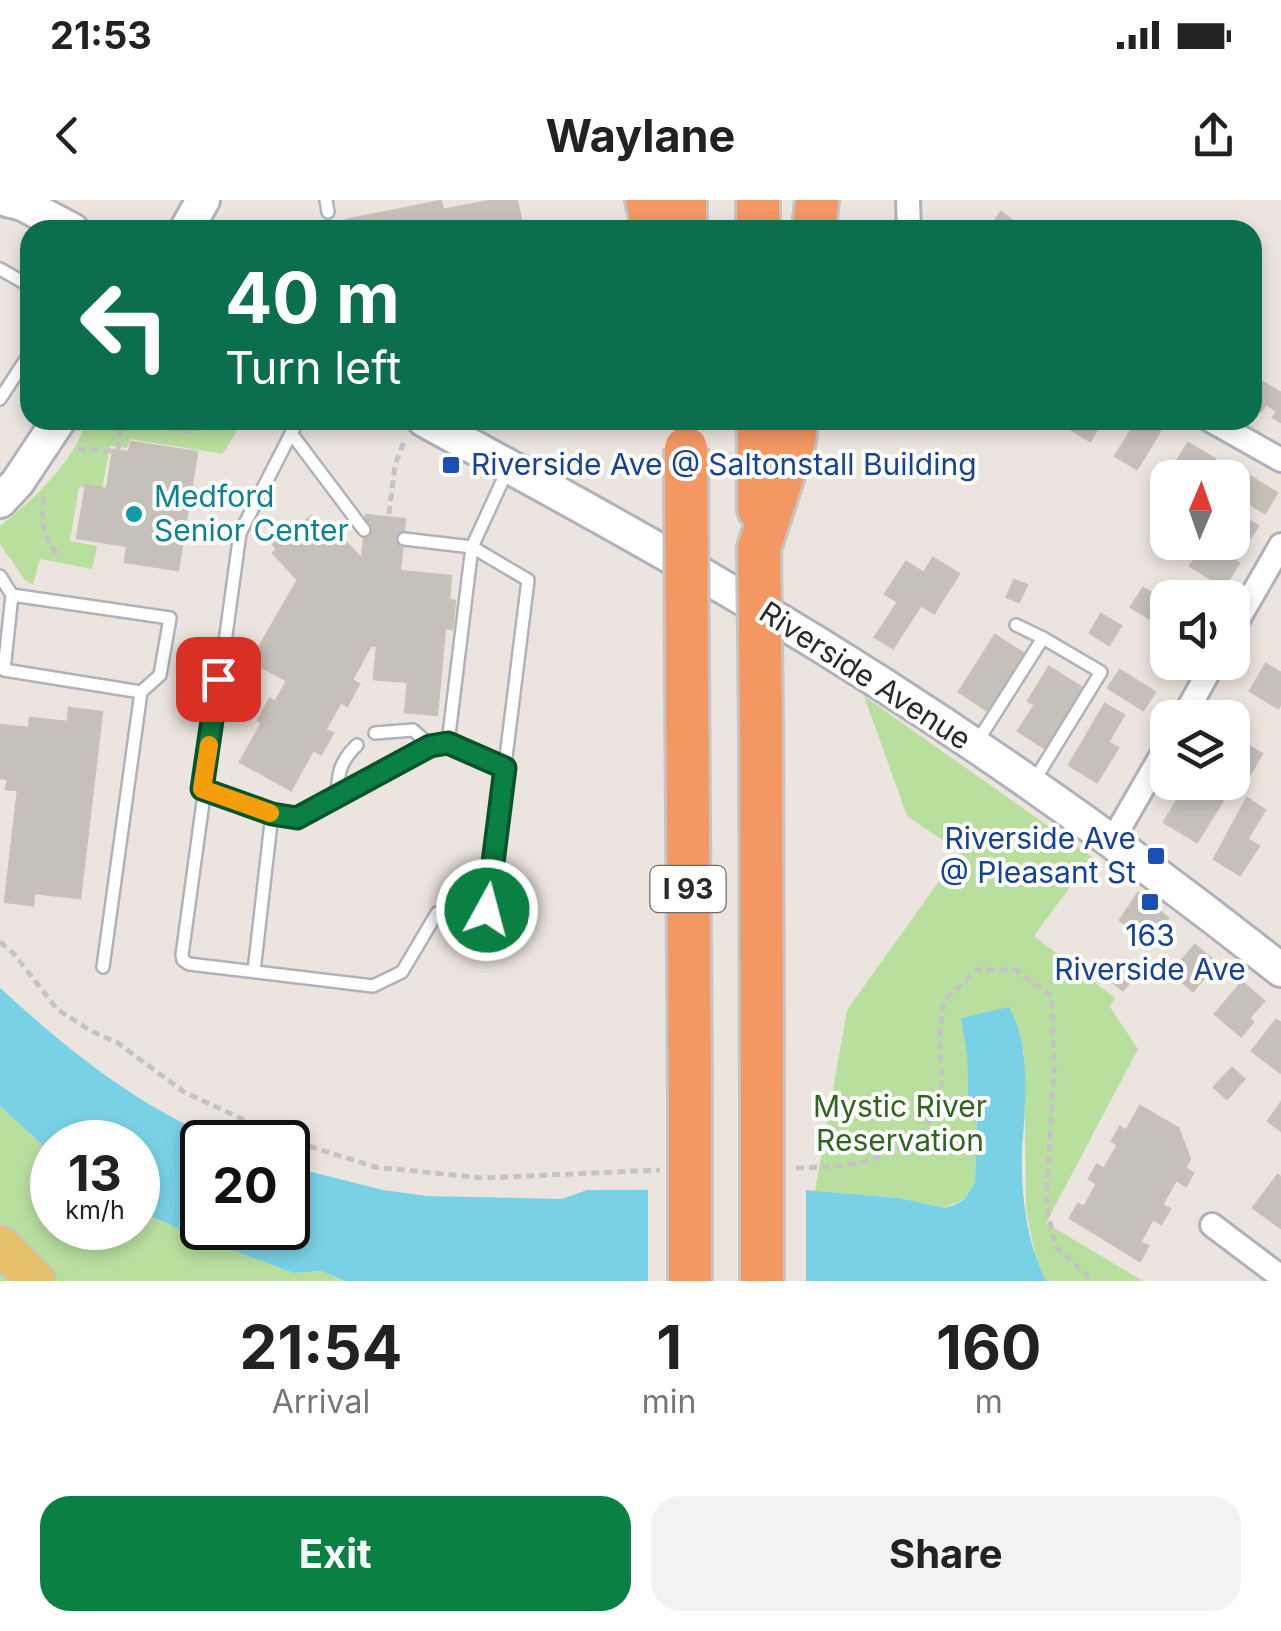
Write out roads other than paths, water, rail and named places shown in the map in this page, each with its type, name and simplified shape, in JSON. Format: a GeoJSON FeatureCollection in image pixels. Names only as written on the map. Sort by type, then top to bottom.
{"type":"FeatureCollection","features":[{"type":"Feature","properties":{"kind":"highway","name":"I 93"},"geometry":{"type":"LineString","coordinates":[[760,430],[766,502],[759,548],[762,1281]]}},
{"type":"Feature","properties":{"kind":"highway"},"geometry":{"type":"LineString","coordinates":[[766,502],[794,442],[795,430]]}},
{"type":"Feature","properties":{"kind":"highway","name":"I 93"},"geometry":{"type":"LineString","coordinates":[[686,434],[690,1281]]}},
{"type":"Feature","properties":{"kind":"main road"},"geometry":{"type":"LineString","coordinates":[[16,201],[53,220]]}},
{"type":"Feature","properties":{"kind":"main road"},"geometry":{"type":"LineString","coordinates":[[0,501],[17,483],[52,430]]}},
{"type":"Feature","properties":{"kind":"main road","name":"Riverside Avenue"},"geometry":{"type":"LineString","coordinates":[[434,430],[509,466],[724,587],[974,746],[1112,841],[1281,970]]}},
{"type":"Feature","properties":{"kind":"main road"},"geometry":{"type":"LineString","coordinates":[[0,1245],[36,1281]]}},
{"type":"Feature","properties":{"kind":"street"},"geometry":{"type":"LineString","coordinates":[[1228,430],[1281,460]]}},
{"type":"Feature","properties":{"kind":"street"},"geometry":{"type":"LineString","coordinates":[[1250,599],[1281,545]]}},
{"type":"Feature","properties":{"kind":"street"},"geometry":{"type":"LineString","coordinates":[[1112,841],[1150,775]]}},
{"type":"Feature","properties":{"kind":"street"},"geometry":{"type":"LineString","coordinates":[[1212,1225],[1281,1277]]}},
{"type":"Feature","properties":{"kind":"lane"},"geometry":{"type":"LineString","coordinates":[[0,399],[20,368]]}},
{"type":"Feature","properties":{"kind":"lane"},"geometry":{"type":"LineString","coordinates":[[293,430],[240,533],[202,789],[183,960],[189,964],[373,986],[402,972],[437,913],[480,920],[487,910],[528,580],[472,547],[404,538]]}},
{"type":"Feature","properties":{"kind":"lane"},"geometry":{"type":"LineString","coordinates":[[291,433],[364,530]]}},
{"type":"Feature","properties":{"kind":"lane"},"geometry":{"type":"LineString","coordinates":[[448,743],[472,547],[509,466]]}},
{"type":"Feature","properties":{"kind":"lane"},"geometry":{"type":"LineString","coordinates":[[0,576],[12,595],[2,670],[141,692]]}},
{"type":"Feature","properties":{"kind":"lane"},"geometry":{"type":"LineString","coordinates":[[12,595],[170,618],[160,675],[141,692],[103,967]]}},
{"type":"Feature","properties":{"kind":"lane"},"geometry":{"type":"LineString","coordinates":[[1016,625],[1101,672],[1032,784]]}},
{"type":"Feature","properties":{"kind":"lane"},"geometry":{"type":"LineString","coordinates":[[974,746],[1043,638]]}},
{"type":"Feature","properties":{"kind":"lane"},"geometry":{"type":"LineString","coordinates":[[375,734],[413,730],[430,746]]}},
{"type":"Feature","properties":{"kind":"lane"},"geometry":{"type":"LineString","coordinates":[[202,789],[272,814],[297,818],[430,746],[448,743],[505,768]]}},
{"type":"Feature","properties":{"kind":"lane"},"geometry":{"type":"LineString","coordinates":[[336,796],[338,770],[343,758],[357,745]]}},
{"type":"Feature","properties":{"kind":"lane"},"geometry":{"type":"LineString","coordinates":[[254,971],[272,814]]}},
{"type":"Feature","properties":{"kind":"water"},"geometry":{"type":"Polygon","coordinates":[[[0,988],[106,1076],[180,1121],[180,1230],[160,1220],[160,1120],[30,1120],[30,1134],[0,1106],[0,988]]]}},
{"type":"Feature","properties":{"kind":"water"},"geometry":{"type":"Polygon","coordinates":[[[1009,1007],[1016,1022],[1025,1071],[1025,1210],[1033,1248],[1046,1281],[345,1281],[321,1271],[294,1273],[231,1250],[310,1250],[310,1172],[383,1190],[427,1196],[562,1199],[587,1190],[792,1189],[899,1198],[944,1208],[954,1205],[965,1199],[975,1182],[977,1118],[968,1096],[961,1018],[1009,1007]]]}},
{"type":"Feature","properties":{"kind":"place","name":"Riverside Ave @ Saltonstall Building"},"geometry":{"type":"Point","coordinates":[451,465]}},
{"type":"Feature","properties":{"kind":"place","name":"Medford Senior Center"},"geometry":{"type":"Point","coordinates":[134,514]}},
{"type":"Feature","properties":{"kind":"place","name":"Riverside Ave @ Pleasant St"},"geometry":{"type":"Point","coordinates":[1156,856]}},
{"type":"Feature","properties":{"kind":"place","name":"163 Riverside Ave"},"geometry":{"type":"Point","coordinates":[1150,902]}},
{"type":"Feature","properties":{"kind":"park label","name":"Mystic River Reservation"},"geometry":{"type":"Point","coordinates":[900,1124]}}]}
